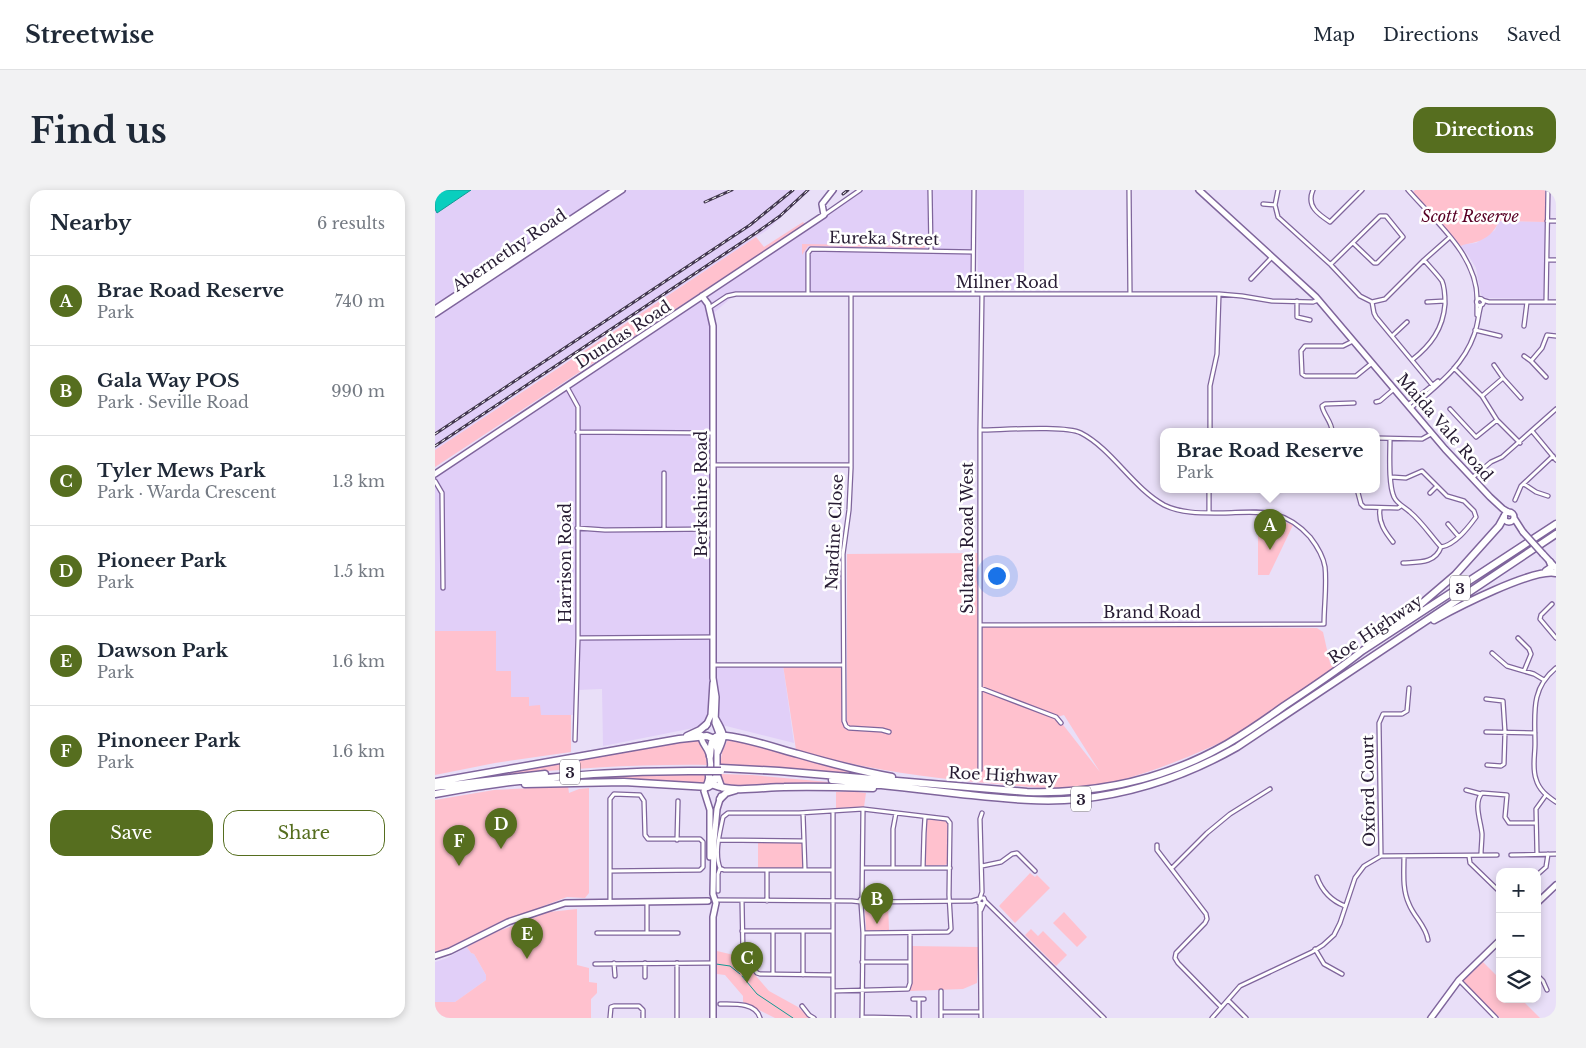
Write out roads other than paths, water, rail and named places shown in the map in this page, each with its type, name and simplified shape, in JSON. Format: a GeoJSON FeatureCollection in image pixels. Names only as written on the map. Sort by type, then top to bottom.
{"type":"FeatureCollection","features":[{"type":"Feature","properties":{"kind":"highway"},"geometry":{"type":"LineString","coordinates":[[1362,652],[1429,599],[1455,575],[1505,519]]}},
{"type":"Feature","properties":{"kind":"highway","name":"Roe Highway"},"geometry":{"type":"LineString","coordinates":[[435,794],[557,777],[619,772],[779,771],[1027,792],[1096,789],[1145,778],[1190,762],[1227,743],[1556,524]]}},
{"type":"Feature","properties":{"kind":"highway","name":"Roe Highway"},"geometry":{"type":"LineString","coordinates":[[720,771],[788,775],[1007,799],[1044,801],[1098,797],[1153,784],[1195,769],[1237,747],[1556,534]]}},
{"type":"Feature","properties":{"kind":"highway"},"geometry":{"type":"LineString","coordinates":[[1398,640],[1450,611],[1491,592],[1552,568],[1550,562]]}},
{"type":"Feature","properties":{"kind":"highway"},"geometry":{"type":"LineString","coordinates":[[1539,574],[1556,572]]}},
{"type":"Feature","properties":{"kind":"highway"},"geometry":{"type":"LineString","coordinates":[[679,739],[700,730],[707,724]]}},
{"type":"Feature","properties":{"kind":"highway"},"geometry":{"type":"LineString","coordinates":[[715,753],[723,736]]}},
{"type":"Feature","properties":{"kind":"highway"},"geometry":{"type":"LineString","coordinates":[[715,753],[711,743],[723,736]]}},
{"type":"Feature","properties":{"kind":"highway"},"geometry":{"type":"LineString","coordinates":[[435,782],[679,739],[723,736],[847,768],[922,783]]}},
{"type":"Feature","properties":{"kind":"highway","name":"Roe Highway"},"geometry":{"type":"LineString","coordinates":[[435,787],[556,773],[638,768],[707,771]]}},
{"type":"Feature","properties":{"kind":"highway"},"geometry":{"type":"LineString","coordinates":[[707,771],[713,784],[722,787],[824,786],[914,789]]}},
{"type":"Feature","properties":{"kind":"highway"},"geometry":{"type":"LineString","coordinates":[[491,785],[592,782],[695,786],[705,789],[713,784],[720,771]]}},
{"type":"Feature","properties":{"kind":"highway"},"geometry":{"type":"LineString","coordinates":[[720,799],[729,791],[742,788]]}},
{"type":"Feature","properties":{"kind":"main road","name":"Abernethy Road"},"geometry":{"type":"LineString","coordinates":[[435,314],[615,190]]}},
{"type":"Feature","properties":{"kind":"main road","name":"Abernethy Road"},"geometry":{"type":"LineString","coordinates":[[559,229],[622,190]]}},
{"type":"Feature","properties":{"kind":"main road"},"geometry":{"type":"LineString","coordinates":[[824,214],[822,204],[833,190]]}},
{"type":"Feature","properties":{"kind":"main road","name":"Maida Vale Road"},"geometry":{"type":"LineString","coordinates":[[1199,190],[1318,298],[1431,433],[1490,497],[1503,509],[1512,514],[1521,530]]}},
{"type":"Feature","properties":{"kind":"main road","name":"Dundas Road"},"geometry":{"type":"LineString","coordinates":[[435,474],[824,214]]}},
{"type":"Feature","properties":{"kind":"main road","name":"Abernethy Road"},"geometry":{"type":"LineString","coordinates":[[435,309],[483,280]]}},
{"type":"Feature","properties":{"kind":"main road","name":"Berkshire Road"},"geometry":{"type":"LineString","coordinates":[[700,297],[709,309],[713,326],[713,665],[717,697],[715,726],[723,736]]}},
{"type":"Feature","properties":{"kind":"main road","name":"Maida Vale Road"},"geometry":{"type":"LineString","coordinates":[[1490,497],[1505,519],[1521,530],[1556,568]]}},
{"type":"Feature","properties":{"kind":"main road"},"geometry":{"type":"LineString","coordinates":[[1507,513],[1512,514],[1512,521],[1505,519],[1507,513]]}},
{"type":"Feature","properties":{"kind":"main road","name":"Berkshire Road"},"geometry":{"type":"LineString","coordinates":[[700,737],[711,715],[714,680]]}},
{"type":"Feature","properties":{"kind":"main road"},"geometry":{"type":"LineString","coordinates":[[700,737],[701,741],[715,753],[723,792],[717,809],[712,902]]}},
{"type":"Feature","properties":{"kind":"main road"},"geometry":{"type":"LineString","coordinates":[[713,1018],[710,810],[705,789],[707,771],[715,753]]}},
{"type":"Feature","properties":{"kind":"main road"},"geometry":{"type":"LineString","coordinates":[[1541,899],[1556,885]]}},
{"type":"Feature","properties":{"kind":"main road"},"geometry":{"type":"LineString","coordinates":[[435,956],[450,951],[501,925],[552,907],[573,902],[712,902]]}},
{"type":"Feature","properties":{"kind":"main road"},"geometry":{"type":"LineString","coordinates":[[1431,1018],[1459,980],[1496,944]]}},
{"type":"Feature","properties":{"kind":"street","name":"Dundas Road"},"geometry":{"type":"LineString","coordinates":[[824,214],[860,190]]}},
{"type":"Feature","properties":{"kind":"street"},"geometry":{"type":"LineString","coordinates":[[931,190],[931,251]]}},
{"type":"Feature","properties":{"kind":"street"},"geometry":{"type":"LineString","coordinates":[[973,294],[974,190]]}},
{"type":"Feature","properties":{"kind":"street"},"geometry":{"type":"LineString","coordinates":[[1129,190],[1130,294]]}},
{"type":"Feature","properties":{"kind":"street"},"geometry":{"type":"LineString","coordinates":[[1278,190],[1275,205],[1281,220],[1331,265],[1360,296],[1372,302],[1385,300],[1424,260],[1450,237]]}},
{"type":"Feature","properties":{"kind":"street"},"geometry":{"type":"LineString","coordinates":[[1313,190],[1310,201],[1312,206],[1330,222],[1362,190]]}},
{"type":"Feature","properties":{"kind":"street"},"geometry":{"type":"LineString","coordinates":[[1409,190],[1450,237],[1468,262],[1480,302],[1475,330],[1454,368],[1409,407]]}},
{"type":"Feature","properties":{"kind":"street"},"geometry":{"type":"LineString","coordinates":[[1546,302],[1548,190]]}},
{"type":"Feature","properties":{"kind":"street"},"geometry":{"type":"LineString","coordinates":[[1263,204],[1275,205]]}},
{"type":"Feature","properties":{"kind":"street"},"geometry":{"type":"LineString","coordinates":[[1331,265],[1353,243],[1381,216],[1385,214],[1404,237],[1376,265],[1353,243]]}},
{"type":"Feature","properties":{"kind":"street"},"geometry":{"type":"LineString","coordinates":[[1547,221],[1556,221]]}},
{"type":"Feature","properties":{"kind":"street","name":"Eureka Street"},"geometry":{"type":"LineString","coordinates":[[808,294],[808,253],[811,250],[973,252]]}},
{"type":"Feature","properties":{"kind":"street"},"geometry":{"type":"LineString","coordinates":[[1251,279],[1272,256]]}},
{"type":"Feature","properties":{"kind":"street"},"geometry":{"type":"LineString","coordinates":[[1413,360],[1429,346],[1436,334],[1443,318],[1445,301],[1442,282],[1424,260]]}},
{"type":"Feature","properties":{"kind":"street"},"geometry":{"type":"LineString","coordinates":[[1547,260],[1556,260]]}},
{"type":"Feature","properties":{"kind":"street","name":"Milner Road"},"geometry":{"type":"LineString","coordinates":[[709,309],[731,294],[1219,294],[1272,301],[1309,301],[1318,298]]}},
{"type":"Feature","properties":{"kind":"street","name":"Nardine Close"},"geometry":{"type":"LineString","coordinates":[[851,294],[851,465],[849,510],[843,554],[844,721],[845,726],[851,729],[889,732]]}},
{"type":"Feature","properties":{"kind":"street","name":"Sultana Road West"},"geometry":{"type":"LineString","coordinates":[[980,294],[980,770]]}},
{"type":"Feature","properties":{"kind":"street"},"geometry":{"type":"LineString","coordinates":[[1210,428],[1210,386],[1217,354],[1219,294]]}},
{"type":"Feature","properties":{"kind":"street"},"geometry":{"type":"LineString","coordinates":[[1297,301],[1297,317],[1311,320]]}},
{"type":"Feature","properties":{"kind":"street"},"geometry":{"type":"LineString","coordinates":[[1427,302],[1445,301]]}},
{"type":"Feature","properties":{"kind":"street"},"geometry":{"type":"LineString","coordinates":[[1372,302],[1376,317],[1434,386]]}},
{"type":"Feature","properties":{"kind":"street"},"geometry":{"type":"LineString","coordinates":[[1480,302],[1556,302]]}},
{"type":"Feature","properties":{"kind":"street"},"geometry":{"type":"LineString","coordinates":[[1524,326],[1527,302]]}},
{"type":"Feature","properties":{"kind":"street"},"geometry":{"type":"LineString","coordinates":[[1392,336],[1407,322]]}},
{"type":"Feature","properties":{"kind":"street"},"geometry":{"type":"LineString","coordinates":[[1475,330],[1500,336]]}},
{"type":"Feature","properties":{"kind":"street"},"geometry":{"type":"LineString","coordinates":[[1531,361],[1542,348],[1547,335],[1556,336]]}},
{"type":"Feature","properties":{"kind":"street"},"geometry":{"type":"LineString","coordinates":[[1353,340],[1345,346],[1305,346],[1301,350],[1302,374],[1305,376],[1356,376],[1372,364]]}},
{"type":"Feature","properties":{"kind":"street"},"geometry":{"type":"LineString","coordinates":[[1524,356],[1545,377]]}},
{"type":"Feature","properties":{"kind":"street"},"geometry":{"type":"LineString","coordinates":[[1494,365],[1521,398]]}},
{"type":"Feature","properties":{"kind":"street"},"geometry":{"type":"LineString","coordinates":[[1454,368],[1482,396],[1497,420],[1519,443]]}},
{"type":"Feature","properties":{"kind":"street"},"geometry":{"type":"LineString","coordinates":[[1482,396],[1503,378]]}},
{"type":"Feature","properties":{"kind":"street","name":"Harrison Road"},"geometry":{"type":"LineString","coordinates":[[566,386],[578,407],[578,638],[713,637]]}},
{"type":"Feature","properties":{"kind":"street"},"geometry":{"type":"LineString","coordinates":[[1376,402],[1380,401],[1393,389]]}},
{"type":"Feature","properties":{"kind":"street"},"geometry":{"type":"LineString","coordinates":[[1331,428],[1329,419],[1322,409],[1323,406],[1325,404],[1353,403]]}},
{"type":"Feature","properties":{"kind":"street"},"geometry":{"type":"LineString","coordinates":[[1450,409],[1475,438],[1497,420]]}},
{"type":"Feature","properties":{"kind":"street"},"geometry":{"type":"LineString","coordinates":[[1473,479],[1487,466],[1503,458],[1556,409]]}},
{"type":"Feature","properties":{"kind":"street"},"geometry":{"type":"LineString","coordinates":[[980,430],[1063,429],[1080,433],[1096,443],[1138,485],[1164,505],[1187,512],[1209,513],[1209,493]]}},
{"type":"Feature","properties":{"kind":"street"},"geometry":{"type":"LineString","coordinates":[[1515,500],[1519,489],[1555,458],[1533,431]]}},
{"type":"Feature","properties":{"kind":"street"},"geometry":{"type":"LineString","coordinates":[[577,432],[713,433]]}},
{"type":"Feature","properties":{"kind":"street"},"geometry":{"type":"LineString","coordinates":[[1380,438],[1422,439],[1431,433]]}},
{"type":"Feature","properties":{"kind":"street"},"geometry":{"type":"LineString","coordinates":[[1390,439],[1391,477],[1395,500],[1413,514],[1441,547]]}},
{"type":"Feature","properties":{"kind":"street"},"geometry":{"type":"LineString","coordinates":[[713,465],[851,465]]}},
{"type":"Feature","properties":{"kind":"street"},"geometry":{"type":"LineString","coordinates":[[1391,477],[1405,478],[1422,471],[1447,496],[1464,501],[1476,515],[1470,526],[1459,537],[1446,546],[1441,547],[1437,554],[1429,560],[1403,562]]}},
{"type":"Feature","properties":{"kind":"street"},"geometry":{"type":"LineString","coordinates":[[664,473],[664,530]]}},
{"type":"Feature","properties":{"kind":"street"},"geometry":{"type":"LineString","coordinates":[[435,481],[442,493],[443,588]]}},
{"type":"Feature","properties":{"kind":"street"},"geometry":{"type":"LineString","coordinates":[[1524,484],[1535,492],[1548,496]]}},
{"type":"Feature","properties":{"kind":"street"},"geometry":{"type":"LineString","coordinates":[[1430,493],[1437,486]]}},
{"type":"Feature","properties":{"kind":"street"},"geometry":{"type":"LineString","coordinates":[[1358,493],[1363,506],[1380,509],[1398,508],[1401,506]]}},
{"type":"Feature","properties":{"kind":"street"},"geometry":{"type":"LineString","coordinates":[[1380,509],[1379,517],[1393,542]]}},
{"type":"Feature","properties":{"kind":"street","name":"Brand Road"},"geometry":{"type":"LineString","coordinates":[[980,625],[1324,624],[1325,567],[1319,548],[1303,530],[1286,517],[1267,512],[1209,513]]}},
{"type":"Feature","properties":{"kind":"street"},"geometry":{"type":"LineString","coordinates":[[1448,524],[1459,537]]}},
{"type":"Feature","properties":{"kind":"street"},"geometry":{"type":"LineString","coordinates":[[577,528],[605,530],[713,529]]}},
{"type":"Feature","properties":{"kind":"street"},"geometry":{"type":"LineString","coordinates":[[1551,604],[1541,615],[1540,619],[1556,636]]}},
{"type":"Feature","properties":{"kind":"street"},"geometry":{"type":"LineString","coordinates":[[575,740],[578,638]]}},
{"type":"Feature","properties":{"kind":"street"},"geometry":{"type":"LineString","coordinates":[[1518,638],[1529,649],[1531,654],[1524,671]]}},
{"type":"Feature","properties":{"kind":"street"},"geometry":{"type":"LineString","coordinates":[[1492,653],[1507,666],[1536,675],[1544,680]]}},
{"type":"Feature","properties":{"kind":"street"},"geometry":{"type":"LineString","coordinates":[[713,665],[843,665]]}},
{"type":"Feature","properties":{"kind":"street"},"geometry":{"type":"LineString","coordinates":[[1556,668],[1544,680],[1536,699],[1534,716],[1534,770],[1536,779],[1546,795],[1556,802]]}},
{"type":"Feature","properties":{"kind":"street"},"geometry":{"type":"LineString","coordinates":[[980,688],[1056,717],[1061,723]]}},
{"type":"Feature","properties":{"kind":"street","name":"Oxford Court"},"geometry":{"type":"LineString","coordinates":[[1381,856],[1379,723],[1383,714],[1402,714],[1407,711],[1409,688]]}},
{"type":"Feature","properties":{"kind":"street"},"geometry":{"type":"LineString","coordinates":[[1486,699],[1503,701],[1505,732],[1504,764],[1501,766],[1487,765]]}},
{"type":"Feature","properties":{"kind":"street"},"geometry":{"type":"LineString","coordinates":[[1486,732],[1535,733]]}},
{"type":"Feature","properties":{"kind":"street"},"geometry":{"type":"LineString","coordinates":[[1172,868],[1207,833],[1230,814],[1270,789]]}},
{"type":"Feature","properties":{"kind":"street"},"geometry":{"type":"LineString","coordinates":[[1466,790],[1481,794],[1507,796],[1505,817],[1509,823],[1536,823]]}},
{"type":"Feature","properties":{"kind":"street"},"geometry":{"type":"LineString","coordinates":[[610,871],[702,869],[703,842],[700,839],[646,838],[645,801],[643,798],[639,795],[614,794],[610,799],[610,871],[610,902]]}},
{"type":"Feature","properties":{"kind":"street"},"geometry":{"type":"LineString","coordinates":[[1481,794],[1479,798],[1482,834],[1481,855]]}},
{"type":"Feature","properties":{"kind":"street"},"geometry":{"type":"LineString","coordinates":[[1537,854],[1536,809],[1546,795]]}},
{"type":"Feature","properties":{"kind":"street"},"geometry":{"type":"LineString","coordinates":[[677,840],[678,801]]}},
{"type":"Feature","properties":{"kind":"street"},"geometry":{"type":"LineString","coordinates":[[863,809],[862,1018],[909,1018]]}},
{"type":"Feature","properties":{"kind":"street"},"geometry":{"type":"LineString","coordinates":[[718,890],[720,868],[718,864],[719,840],[723,817],[728,813],[803,813],[863,809],[947,820],[950,823],[951,930],[949,932],[863,933]]}},
{"type":"Feature","properties":{"kind":"street"},"geometry":{"type":"LineString","coordinates":[[833,811],[833,1018]]}},
{"type":"Feature","properties":{"kind":"street"},"geometry":{"type":"LineString","coordinates":[[893,868],[895,812]]}},
{"type":"Feature","properties":{"kind":"street"},"geometry":{"type":"LineString","coordinates":[[803,813],[805,870]]}},
{"type":"Feature","properties":{"kind":"street"},"geometry":{"type":"LineString","coordinates":[[981,1018],[982,813]]}},
{"type":"Feature","properties":{"kind":"street"},"geometry":{"type":"LineString","coordinates":[[923,868],[925,817]]}},
{"type":"Feature","properties":{"kind":"street"},"geometry":{"type":"LineString","coordinates":[[719,840],[803,841]]}},
{"type":"Feature","properties":{"kind":"street"},"geometry":{"type":"LineString","coordinates":[[1157,845],[1157,850],[1206,914],[1207,919],[1176,953],[1175,958],[1221,1007]]}},
{"type":"Feature","properties":{"kind":"street"},"geometry":{"type":"LineString","coordinates":[[981,866],[1001,862],[1013,854],[1017,854],[1035,871]]}},
{"type":"Feature","properties":{"kind":"street"},"geometry":{"type":"LineString","coordinates":[[1541,871],[1546,867],[1548,854]]}},
{"type":"Feature","properties":{"kind":"street"},"geometry":{"type":"LineString","coordinates":[[1511,855],[1556,854]]}},
{"type":"Feature","properties":{"kind":"street"},"geometry":{"type":"LineString","coordinates":[[1212,1018],[1240,986],[1315,949],[1334,935],[1340,923],[1352,883],[1359,872],[1370,862],[1381,856],[1497,855]]}},
{"type":"Feature","properties":{"kind":"street"},"geometry":{"type":"LineString","coordinates":[[1404,856],[1405,895],[1409,906],[1427,934],[1428,940]]}},
{"type":"Feature","properties":{"kind":"street"},"geometry":{"type":"LineString","coordinates":[[1469,856],[1470,863],[1496,888]]}},
{"type":"Feature","properties":{"kind":"street"},"geometry":{"type":"LineString","coordinates":[[720,868],[724,870],[833,870]]}},
{"type":"Feature","properties":{"kind":"street"},"geometry":{"type":"LineString","coordinates":[[863,868],[950,868]]}},
{"type":"Feature","properties":{"kind":"street"},"geometry":{"type":"LineString","coordinates":[[767,870],[767,901]]}},
{"type":"Feature","properties":{"kind":"street"},"geometry":{"type":"LineString","coordinates":[[1317,877],[1319,883],[1331,899],[1345,906]]}},
{"type":"Feature","properties":{"kind":"street"},"geometry":{"type":"LineString","coordinates":[[742,901],[743,954],[744,958],[757,973],[833,975]]}},
{"type":"Feature","properties":{"kind":"street"},"geometry":{"type":"LineString","coordinates":[[712,902],[982,901],[990,904],[1104,1018]]}},
{"type":"Feature","properties":{"kind":"street"},"geometry":{"type":"LineString","coordinates":[[647,902],[647,933]]}},
{"type":"Feature","properties":{"kind":"street"},"geometry":{"type":"LineString","coordinates":[[742,931],[833,930]]}},
{"type":"Feature","properties":{"kind":"street"},"geometry":{"type":"LineString","coordinates":[[773,931],[773,974]]}},
{"type":"Feature","properties":{"kind":"street"},"geometry":{"type":"LineString","coordinates":[[803,931],[803,975]]}},
{"type":"Feature","properties":{"kind":"street"},"geometry":{"type":"LineString","coordinates":[[597,933],[677,933]]}},
{"type":"Feature","properties":{"kind":"street"},"geometry":{"type":"LineString","coordinates":[[833,991],[908,989],[910,983],[910,933]]}},
{"type":"Feature","properties":{"kind":"street"},"geometry":{"type":"LineString","coordinates":[[1315,949],[1324,964],[1342,974]]}},
{"type":"Feature","properties":{"kind":"street"},"geometry":{"type":"LineString","coordinates":[[862,962],[910,962]]}},
{"type":"Feature","properties":{"kind":"street"},"geometry":{"type":"LineString","coordinates":[[614,963],[615,976]]}},
{"type":"Feature","properties":{"kind":"street"},"geometry":{"type":"LineString","coordinates":[[645,963],[645,976]]}},
{"type":"Feature","properties":{"kind":"street"},"geometry":{"type":"LineString","coordinates":[[677,963],[677,1018]]}},
{"type":"Feature","properties":{"kind":"street"},"geometry":{"type":"LineString","coordinates":[[595,964],[713,963]]}},
{"type":"Feature","properties":{"kind":"street"},"geometry":{"type":"LineString","coordinates":[[1541,978],[1547,990]]}},
{"type":"Feature","properties":{"kind":"street"},"geometry":{"type":"LineString","coordinates":[[1459,980],[1496,1018]]}},
{"type":"Feature","properties":{"kind":"street"},"geometry":{"type":"LineString","coordinates":[[941,991],[941,1018]]}},
{"type":"Feature","properties":{"kind":"street"},"geometry":{"type":"LineString","coordinates":[[913,999],[924,999]]}},
{"type":"Feature","properties":{"kind":"street"},"geometry":{"type":"LineString","coordinates":[[919,999],[919,1018]]}},
{"type":"Feature","properties":{"kind":"street"},"geometry":{"type":"LineString","coordinates":[[1228,1000],[1246,1018]]}},
{"type":"Feature","properties":{"kind":"street"},"geometry":{"type":"LineString","coordinates":[[720,1004],[744,1004],[758,1012],[760,1018]]}},
{"type":"Feature","properties":{"kind":"street"},"geometry":{"type":"LineString","coordinates":[[610,1018],[610,1006],[643,1006],[643,1018]]}},
{"type":"Feature","properties":{"kind":"street"},"geometry":{"type":"LineString","coordinates":[[802,1006],[814,1018]]}},
{"type":"Feature","properties":{"kind":"street"},"geometry":{"type":"LineString","coordinates":[[941,1012],[981,1012]]}},
{"type":"Feature","properties":{"kind":"waterway"},"geometry":{"type":"LineString","coordinates":[[716,964],[730,966],[740,974]]}},
{"type":"Feature","properties":{"kind":"waterway"},"geometry":{"type":"LineString","coordinates":[[742,976],[757,994],[793,1018]]}},
{"type":"Feature","properties":{"kind":"railway"},"geometry":{"type":"LineString","coordinates":[[705,202],[732,190]]}},
{"type":"Feature","properties":{"kind":"railway"},"geometry":{"type":"LineString","coordinates":[[435,434],[750,225],[793,190]]}},
{"type":"Feature","properties":{"kind":"railway"},"geometry":{"type":"LineString","coordinates":[[435,446],[756,233],[780,216],[808,190]]}},
{"type":"Feature","properties":{"kind":"railway"},"geometry":{"type":"LineString","coordinates":[[843,194],[848,190]]}},
{"type":"Feature","properties":{"kind":"place","name":"Brae Road Reserve"},"geometry":{"type":"Point","coordinates":[1270,550]}},
{"type":"Feature","properties":{"kind":"place","name":"Pioneer Park"},"geometry":{"type":"Point","coordinates":[501,849]}},
{"type":"Feature","properties":{"kind":"place","name":"Pinoneer Park"},"geometry":{"type":"Point","coordinates":[459,866]}},
{"type":"Feature","properties":{"kind":"place","name":"Gala Way POS"},"geometry":{"type":"Point","coordinates":[877,924]}},
{"type":"Feature","properties":{"kind":"place","name":"Dawson Park"},"geometry":{"type":"Point","coordinates":[527,959]}},
{"type":"Feature","properties":{"kind":"place","name":"Tyler Mews Park"},"geometry":{"type":"Point","coordinates":[747,983]}},
{"type":"Feature","properties":{"kind":"park label","name":"Scott Reserve"},"geometry":{"type":"Point","coordinates":[1470,216]}}]}
